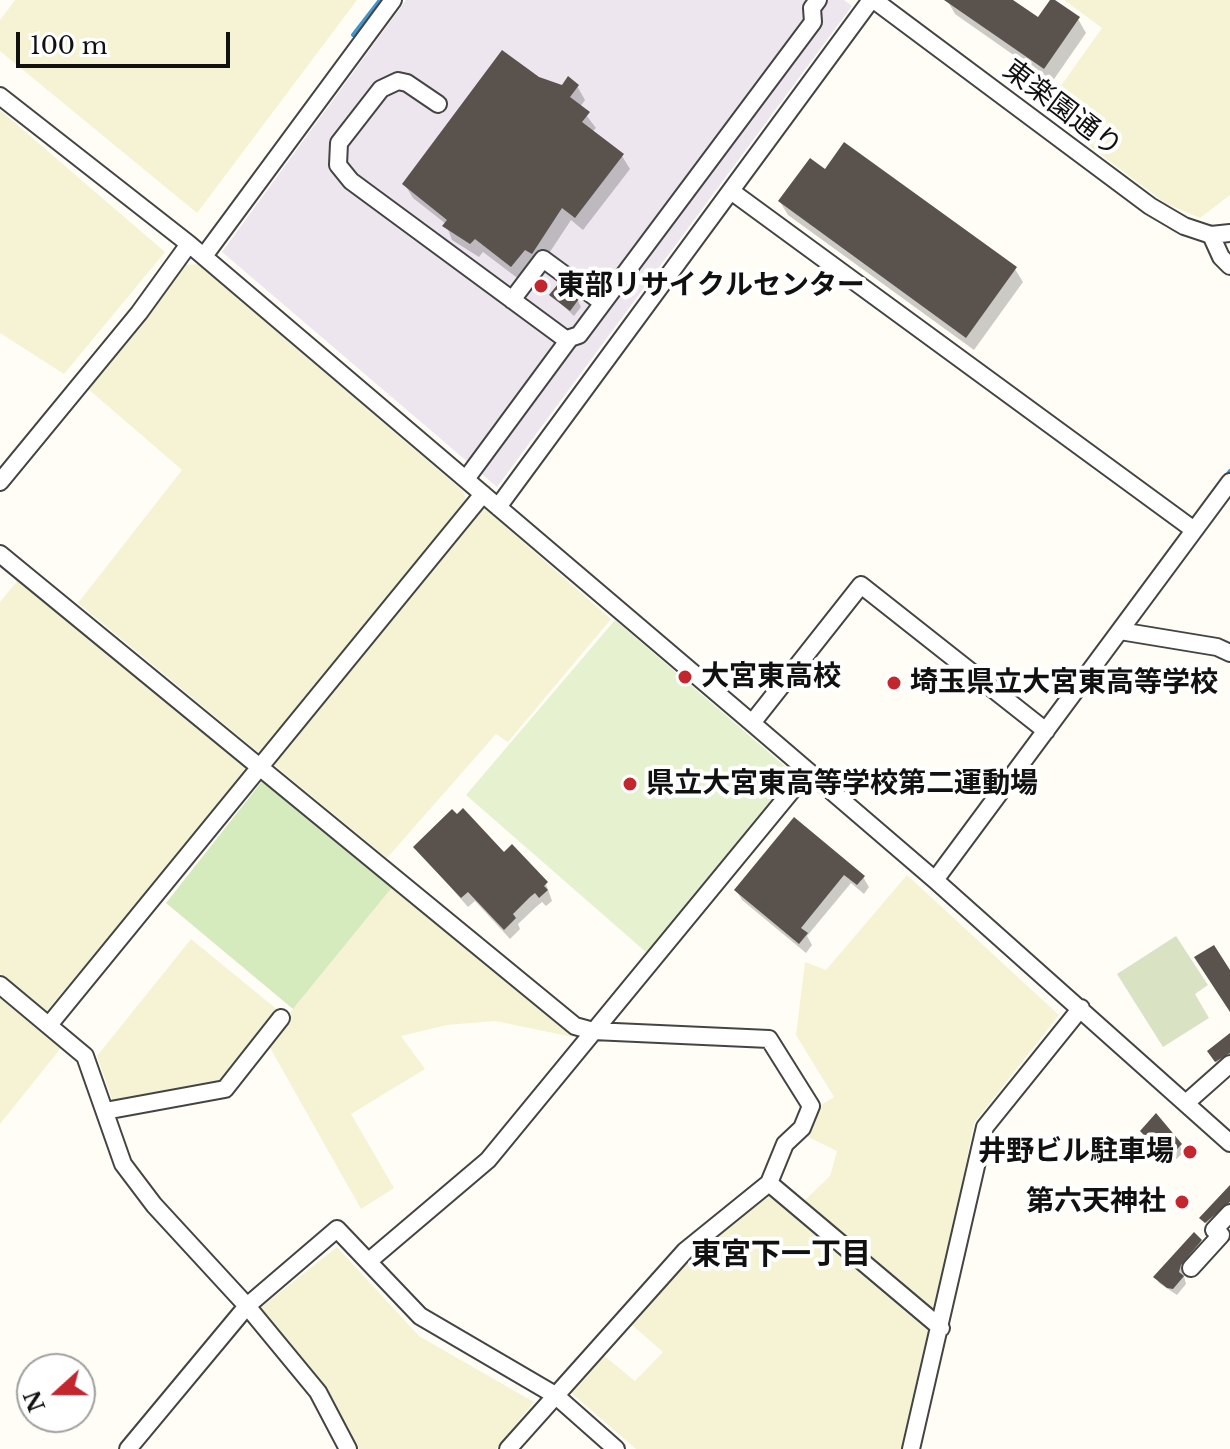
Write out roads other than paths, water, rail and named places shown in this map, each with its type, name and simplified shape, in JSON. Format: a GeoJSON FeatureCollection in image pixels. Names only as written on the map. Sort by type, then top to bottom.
{"type":"FeatureCollection","features":[{"type":"Feature","properties":{"kind":"street"},"geometry":{"type":"LineString","coordinates":[[204,256],[393,0]]}},
{"type":"Feature","properties":{"kind":"street"},"geometry":{"type":"LineString","coordinates":[[466,479],[568,341],[579,335],[813,22],[812,8],[818,0]]}},
{"type":"Feature","properties":{"kind":"street"},"geometry":{"type":"LineString","coordinates":[[498,507],[872,0]]}},
{"type":"Feature","properties":{"kind":"street","name":"東楽園通り"},"geometry":{"type":"LineString","coordinates":[[872,0],[1150,206],[1184,226],[1211,235],[1230,233]]}},
{"type":"Feature","properties":{"kind":"street"},"geometry":{"type":"LineString","coordinates":[[438,104],[407,83],[398,81],[381,89],[339,143],[338,165],[351,181],[568,341]]}},
{"type":"Feature","properties":{"kind":"street"},"geometry":{"type":"LineString","coordinates":[[0,96],[204,256],[466,479],[935,880],[1230,1143]]}},
{"type":"Feature","properties":{"kind":"street"},"geometry":{"type":"LineString","coordinates":[[731,191],[1194,530]]}},
{"type":"Feature","properties":{"kind":"street"},"geometry":{"type":"LineString","coordinates":[[1211,235],[1221,257],[1230,266]]}},
{"type":"Feature","properties":{"kind":"street"},"geometry":{"type":"LineString","coordinates":[[0,482],[139,313],[189,244]]}},
{"type":"Feature","properties":{"kind":"street"},"geometry":{"type":"LineString","coordinates":[[512,300],[543,259],[603,303]]}},
{"type":"Feature","properties":{"kind":"street"},"geometry":{"type":"LineString","coordinates":[[935,880],[1230,482]]}},
{"type":"Feature","properties":{"kind":"street"},"geometry":{"type":"LineString","coordinates":[[49,1025],[483,494]]}},
{"type":"Feature","properties":{"kind":"street"},"geometry":{"type":"LineString","coordinates":[[0,554],[261,765],[575,1026],[593,1031],[769,1039],[811,1106],[802,1128],[785,1144],[769,1183],[685,1251],[508,1449]]}},
{"type":"Feature","properties":{"kind":"street"},"geometry":{"type":"LineString","coordinates":[[752,723],[861,585],[1046,731]]}},
{"type":"Feature","properties":{"kind":"street"},"geometry":{"type":"LineString","coordinates":[[1120,631],[1217,647],[1230,653]]}},
{"type":"Feature","properties":{"kind":"street"},"geometry":{"type":"LineString","coordinates":[[369,1261],[488,1160],[808,771]]}},
{"type":"Feature","properties":{"kind":"street"},"geometry":{"type":"LineString","coordinates":[[0,985],[85,1056],[123,1164],[154,1205],[247,1306],[318,1392],[348,1449]]}},
{"type":"Feature","properties":{"kind":"street"},"geometry":{"type":"LineString","coordinates":[[911,1449],[985,1127],[1081,1008]]}},
{"type":"Feature","properties":{"kind":"street"},"geometry":{"type":"LineString","coordinates":[[105,1111],[225,1089],[281,1018]]}},
{"type":"Feature","properties":{"kind":"street"},"geometry":{"type":"LineString","coordinates":[[1186,1103],[1230,1064]]}},
{"type":"Feature","properties":{"kind":"street"},"geometry":{"type":"LineString","coordinates":[[769,1183],[941,1328]]}},
{"type":"Feature","properties":{"kind":"street"},"geometry":{"type":"LineString","coordinates":[[1191,1268],[1221,1235],[1214,1230],[1230,1213]]}},
{"type":"Feature","properties":{"kind":"street"},"geometry":{"type":"LineString","coordinates":[[128,1449],[247,1306],[337,1229],[420,1316],[555,1395],[616,1449]]}},
{"type":"Feature","properties":{"kind":"waterway"},"geometry":{"type":"LineString","coordinates":[[353,35],[380,0]]}},
{"type":"Feature","properties":{"kind":"waterway"},"geometry":{"type":"LineString","coordinates":[[1224,479],[1230,471]]}},
{"type":"Feature","properties":{"kind":"place","name":"東部リサイクルセンター"},"geometry":{"type":"Point","coordinates":[541,286]}},
{"type":"Feature","properties":{"kind":"place","name":"大宮東高校"},"geometry":{"type":"Point","coordinates":[685,677]}},
{"type":"Feature","properties":{"kind":"place","name":"埼玉県立大宮東高等学校"},"geometry":{"type":"Point","coordinates":[894,683]}},
{"type":"Feature","properties":{"kind":"place","name":"県立大宮東高等学校第二運動場"},"geometry":{"type":"Point","coordinates":[630,784]}},
{"type":"Feature","properties":{"kind":"place","name":"井野ビル駐車場"},"geometry":{"type":"Point","coordinates":[1190,1152]}},
{"type":"Feature","properties":{"kind":"place","name":"第六天神社"},"geometry":{"type":"Point","coordinates":[1182,1202]}},
{"type":"Feature","properties":{"kind":"district","name":"東宮下一丁目"},"geometry":{"type":"Point","coordinates":[781,1256]}}]}
